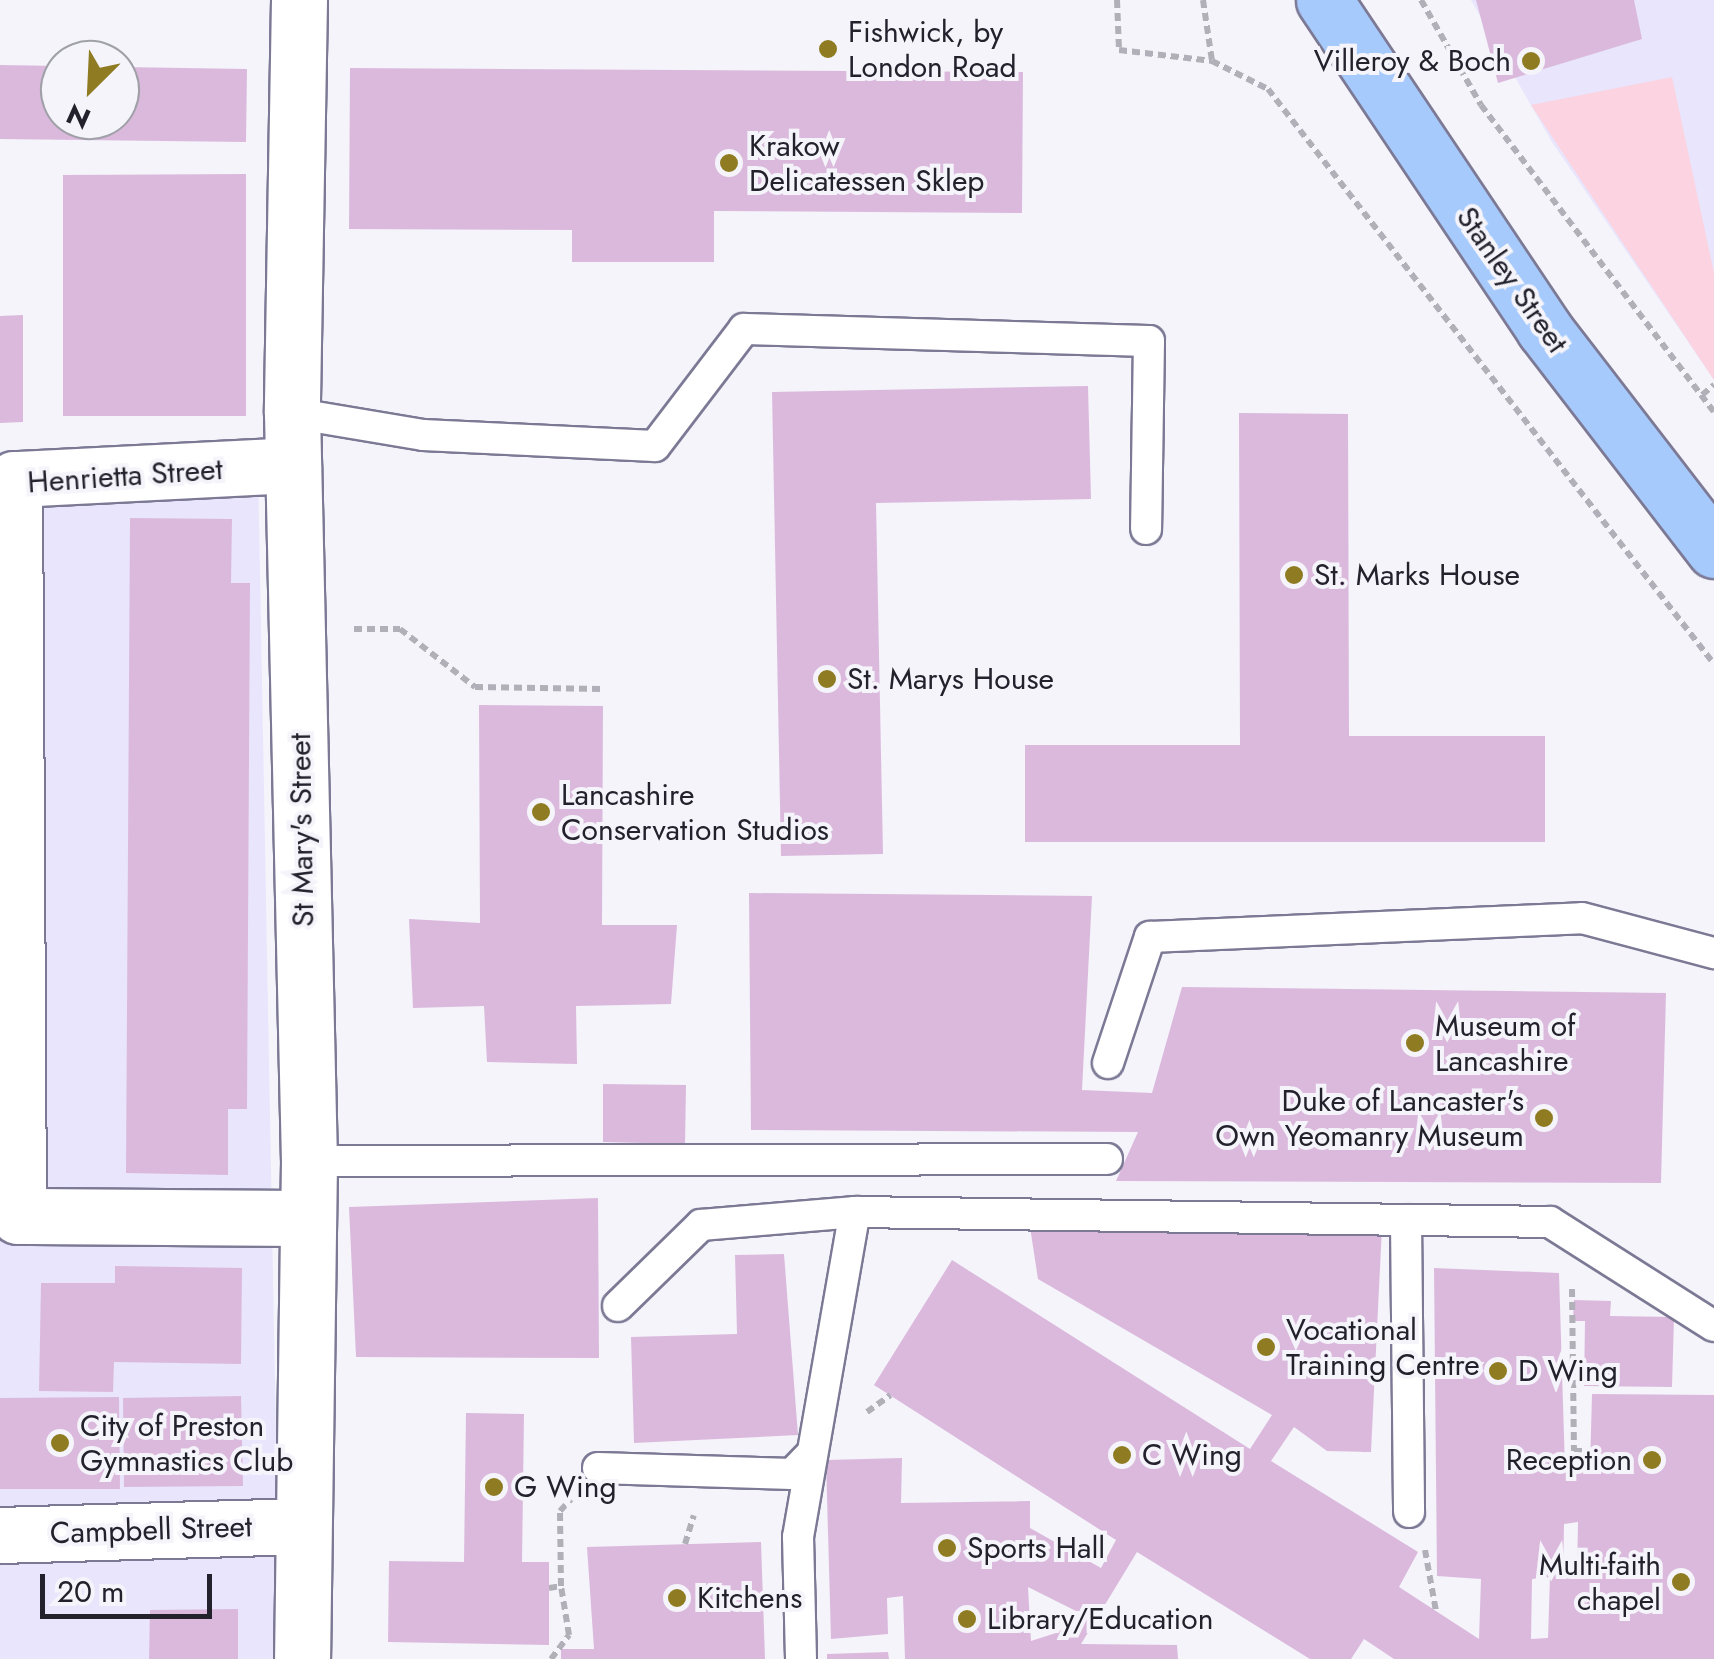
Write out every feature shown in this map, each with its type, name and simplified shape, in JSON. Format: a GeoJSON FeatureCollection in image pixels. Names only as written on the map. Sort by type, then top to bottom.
{"type":"FeatureCollection","features":[{"type":"Feature","properties":{"kind":"highway","name":"Stanley Street"},"geometry":{"type":"LineString","coordinates":[[1324,0],[1544,329],[1714,550]]}},
{"type":"Feature","properties":{"kind":"street","name":"St Mary's Street"},"geometry":{"type":"LineString","coordinates":[[299,0],[292,439],[309,1161],[305,1218],[302,1659]]}},
{"type":"Feature","properties":{"kind":"street","name":"Henrietta Street"},"geometry":{"type":"LineString","coordinates":[[292,439],[14,479],[18,1216],[305,1218]]}},
{"type":"Feature","properties":{"kind":"street","name":"Campbell Street"},"geometry":{"type":"LineString","coordinates":[[0,1534],[302,1526]]}},
{"type":"Feature","properties":{"kind":"lane"},"geometry":{"type":"LineString","coordinates":[[292,439],[423,435],[655,446],[744,330],[1149,341],[1146,529]]}},
{"type":"Feature","properties":{"kind":"lane"},"geometry":{"type":"LineString","coordinates":[[1108,1064],[1150,936],[1582,918],[1714,953]]}},
{"type":"Feature","properties":{"kind":"lane"},"geometry":{"type":"LineString","coordinates":[[309,1161],[1106,1160]]}},
{"type":"Feature","properties":{"kind":"lane"},"geometry":{"type":"LineString","coordinates":[[800,1659],[798,1536],[855,1212]]}},
{"type":"Feature","properties":{"kind":"lane"},"geometry":{"type":"LineString","coordinates":[[618,1306],[702,1226],[855,1212],[1550,1222],[1714,1326]]}},
{"type":"Feature","properties":{"kind":"lane"},"geometry":{"type":"LineString","coordinates":[[1406,1220],[1409,1512]]}},
{"type":"Feature","properties":{"kind":"lane"},"geometry":{"type":"LineString","coordinates":[[598,1468],[792,1474],[812,1453]]}},
{"type":"Feature","properties":{"kind":"path"},"geometry":{"type":"LineString","coordinates":[[1117,0],[1119,50],[1212,60],[1268,88],[1714,664]]}},
{"type":"Feature","properties":{"kind":"path"},"geometry":{"type":"LineString","coordinates":[[1203,0],[1212,60]]}},
{"type":"Feature","properties":{"kind":"path"},"geometry":{"type":"LineString","coordinates":[[1421,0],[1481,105],[1714,412]]}},
{"type":"Feature","properties":{"kind":"path"},"geometry":{"type":"LineString","coordinates":[[1702,395],[1714,385]]}},
{"type":"Feature","properties":{"kind":"path"},"geometry":{"type":"LineString","coordinates":[[297,634],[400,629],[474,687],[602,689]]}},
{"type":"Feature","properties":{"kind":"path"},"geometry":{"type":"LineString","coordinates":[[1582,1288],[1565,1290],[1568,1352],[1574,1452],[1590,1451]]}},
{"type":"Feature","properties":{"kind":"path"},"geometry":{"type":"LineString","coordinates":[[551,1659],[569,1635],[561,1586],[560,1512],[598,1468]]}},
{"type":"Feature","properties":{"kind":"path"},"geometry":{"type":"LineString","coordinates":[[686,1544],[696,1509]]}},
{"type":"Feature","properties":{"kind":"path"},"geometry":{"type":"LineString","coordinates":[[1409,1512],[1436,1611]]}},
{"type":"Feature","properties":{"kind":"path"},"geometry":{"type":"LineString","coordinates":[[550,1588],[561,1586]]}},
{"type":"Feature","properties":{"kind":"shaded area"},"geometry":{"type":"Polygon","coordinates":[[[1471,0],[1714,0],[1714,380],[1552,142],[1471,0]]]}},
{"type":"Feature","properties":{"kind":"shaded area"},"geometry":{"type":"Polygon","coordinates":[[[1672,77],[1714,273],[1714,380],[1531,105],[1672,77]]]}},
{"type":"Feature","properties":{"kind":"shaded area"},"geometry":{"type":"Polygon","coordinates":[[[258,466],[280,1659],[0,1659],[0,475],[258,466]]]}},
{"type":"Feature","properties":{"kind":"building","name":"Villeroy & Boch"},"geometry":{"type":"Polygon","coordinates":[[[1476,0],[1634,0],[1642,39],[1498,83],[1476,0]]]}},
{"type":"Feature","properties":{"kind":"building"},"geometry":{"type":"Polygon","coordinates":[[[0,65],[40,66],[40,139],[0,139],[0,65]]]}},
{"type":"Feature","properties":{"kind":"building"},"geometry":{"type":"Polygon","coordinates":[[[140,67],[247,69],[246,142],[82,140],[140,140],[140,67]]]}},
{"type":"Feature","properties":{"kind":"building"},"geometry":{"type":"Polygon","coordinates":[[[350,68],[1023,72],[1022,213],[714,211],[714,262],[572,262],[572,230],[349,229],[350,68]]]}},
{"type":"Feature","properties":{"kind":"building"},"geometry":{"type":"Polygon","coordinates":[[[246,174],[246,416],[63,416],[63,175],[246,174]]]}},
{"type":"Feature","properties":{"kind":"building"},"geometry":{"type":"Polygon","coordinates":[[[23,315],[23,422],[0,423],[0,316],[23,315]]]}},
{"type":"Feature","properties":{"kind":"building","name":"St. Marys House"},"geometry":{"type":"Polygon","coordinates":[[[1088,386],[1091,499],[876,503],[883,854],[781,856],[772,392],[1088,386]]]}},
{"type":"Feature","properties":{"kind":"building","name":"St. Marks House"},"geometry":{"type":"Polygon","coordinates":[[[1239,413],[1348,414],[1349,736],[1545,736],[1545,842],[1025,842],[1025,745],[1240,745],[1239,413]]]}},
{"type":"Feature","properties":{"kind":"building"},"geometry":{"type":"Polygon","coordinates":[[[130,518],[232,519],[231,583],[250,583],[247,1109],[228,1109],[228,1175],[126,1173],[130,518]]]}},
{"type":"Feature","properties":{"kind":"building","name":"Lancashire Conservation Studios"},"geometry":{"type":"Polygon","coordinates":[[[479,705],[603,706],[602,925],[677,925],[671,1004],[576,1006],[577,1064],[487,1062],[484,1006],[413,1008],[409,919],[480,923],[479,705]]]}},
{"type":"Feature","properties":{"kind":"building"},"geometry":{"type":"Polygon","coordinates":[[[749,893],[1092,896],[1082,1090],[1152,1093],[1182,987],[1666,993],[1661,1183],[1116,1181],[1138,1132],[751,1130],[749,893]]]}},
{"type":"Feature","properties":{"kind":"building"},"geometry":{"type":"Polygon","coordinates":[[[603,1084],[686,1085],[685,1144],[603,1142],[603,1084]]]}},
{"type":"Feature","properties":{"kind":"building"},"geometry":{"type":"Polygon","coordinates":[[[598,1198],[599,1358],[356,1357],[349,1207],[598,1198]]]}},
{"type":"Feature","properties":{"kind":"building"},"geometry":{"type":"Polygon","coordinates":[[[1030,1227],[1382,1227],[1371,1452],[1327,1451],[1294,1427],[1271,1461],[1418,1552],[1399,1587],[1479,1639],[1481,1579],[1437,1576],[1434,1268],[1559,1273],[1565,1469],[1590,1469],[1592,1394],[1714,1395],[1714,1659],[1394,1659],[1364,1639],[1351,1659],[1310,1659],[1137,1552],[1081,1644],[1177,1645],[1178,1659],[905,1659],[903,1596],[887,1598],[888,1634],[831,1639],[826,1460],[902,1458],[901,1503],[1030,1501],[1030,1528],[1101,1568],[1116,1540],[874,1385],[952,1260],[1250,1449],[1272,1415],[1038,1279],[1030,1227]],[[1578,1522],[1564,1524],[1563,1577],[1577,1575],[1578,1522]],[[1550,1577],[1532,1579],[1531,1639],[1548,1638],[1550,1577]],[[1028,1587],[1031,1641],[1059,1632],[1076,1611],[1028,1587]]]}},
{"type":"Feature","properties":{"kind":"building"},"geometry":{"type":"Polygon","coordinates":[[[784,1254],[798,1435],[634,1443],[631,1337],[737,1334],[735,1255],[784,1254]]]}},
{"type":"Feature","properties":{"kind":"building"},"geometry":{"type":"Polygon","coordinates":[[[115,1266],[242,1268],[241,1364],[114,1362],[113,1392],[39,1391],[41,1283],[115,1283],[115,1266]]]}},
{"type":"Feature","properties":{"kind":"building"},"geometry":{"type":"Polygon","coordinates":[[[1574,1300],[1611,1301],[1610,1316],[1674,1317],[1672,1387],[1584,1386],[1585,1321],[1573,1321],[1574,1300]]]}},
{"type":"Feature","properties":{"kind":"building"},"geometry":{"type":"Polygon","coordinates":[[[241,1396],[243,1486],[124,1487],[123,1398],[241,1396]]]}},
{"type":"Feature","properties":{"kind":"building","name":"City of Preston Gymnastics Club"},"geometry":{"type":"Polygon","coordinates":[[[119,1397],[120,1489],[0,1489],[0,1398],[119,1397]]]}},
{"type":"Feature","properties":{"kind":"building","name":"G Wing"},"geometry":{"type":"Polygon","coordinates":[[[466,1413],[524,1414],[522,1562],[549,1562],[549,1645],[388,1642],[389,1561],[464,1562],[466,1413]]]}},
{"type":"Feature","properties":{"kind":"building","name":"Kitchens"},"geometry":{"type":"Polygon","coordinates":[[[761,1542],[765,1659],[561,1659],[561,1649],[594,1649],[587,1547],[761,1542]]]}},
{"type":"Feature","properties":{"kind":"building"},"geometry":{"type":"Polygon","coordinates":[[[238,1609],[238,1659],[149,1659],[150,1610],[238,1609]]]}},
{"type":"Feature","properties":{"kind":"building"},"geometry":{"type":"Polygon","coordinates":[[[888,1652],[889,1659],[827,1659],[827,1654],[888,1652]]]}},
{"type":"Feature","properties":{"kind":"place","name":"Fishwick, by London Road"},"geometry":{"type":"Point","coordinates":[828,49]}},
{"type":"Feature","properties":{"kind":"place","name":"Villeroy & Boch"},"geometry":{"type":"Point","coordinates":[1531,61]}},
{"type":"Feature","properties":{"kind":"place","name":"Krakow Delicatessen Sklep"},"geometry":{"type":"Point","coordinates":[729,163]}},
{"type":"Feature","properties":{"kind":"place","name":"St. Marks House"},"geometry":{"type":"Point","coordinates":[1294,575]}},
{"type":"Feature","properties":{"kind":"place","name":"St. Marys House"},"geometry":{"type":"Point","coordinates":[827,679]}},
{"type":"Feature","properties":{"kind":"place","name":"Lancashire Conservation Studios"},"geometry":{"type":"Point","coordinates":[541,812]}},
{"type":"Feature","properties":{"kind":"place","name":"Museum of Lancashire"},"geometry":{"type":"Point","coordinates":[1415,1043]}},
{"type":"Feature","properties":{"kind":"place","name":"Duke of Lancaster's Own Yeomanry Museum"},"geometry":{"type":"Point","coordinates":[1544,1118]}},
{"type":"Feature","properties":{"kind":"place","name":"Vocational Training Centre"},"geometry":{"type":"Point","coordinates":[1266,1347]}},
{"type":"Feature","properties":{"kind":"place","name":"D Wing"},"geometry":{"type":"Point","coordinates":[1498,1371]}},
{"type":"Feature","properties":{"kind":"place","name":"City of Preston Gymnastics Club"},"geometry":{"type":"Point","coordinates":[60,1443]}},
{"type":"Feature","properties":{"kind":"place","name":"C Wing"},"geometry":{"type":"Point","coordinates":[1122,1455]}},
{"type":"Feature","properties":{"kind":"place","name":"Reception"},"geometry":{"type":"Point","coordinates":[1652,1460]}},
{"type":"Feature","properties":{"kind":"place","name":"G Wing"},"geometry":{"type":"Point","coordinates":[494,1487]}},
{"type":"Feature","properties":{"kind":"place","name":"Sports Hall"},"geometry":{"type":"Point","coordinates":[947,1548]}},
{"type":"Feature","properties":{"kind":"place","name":"Multi-faith chapel"},"geometry":{"type":"Point","coordinates":[1681,1582]}},
{"type":"Feature","properties":{"kind":"place","name":"Kitchens"},"geometry":{"type":"Point","coordinates":[677,1598]}},
{"type":"Feature","properties":{"kind":"place","name":"Library/Education"},"geometry":{"type":"Point","coordinates":[967,1619]}}]}
